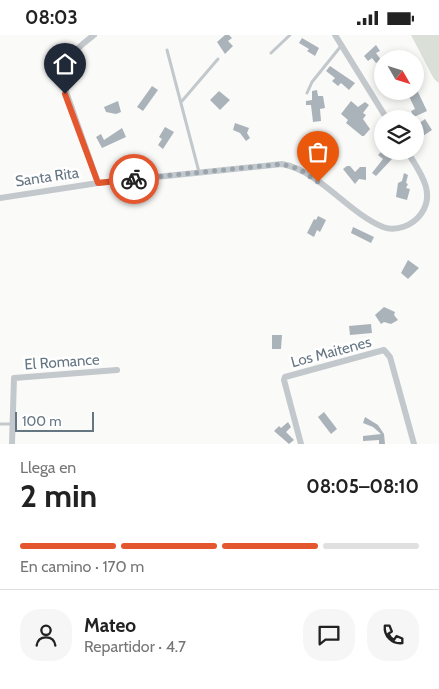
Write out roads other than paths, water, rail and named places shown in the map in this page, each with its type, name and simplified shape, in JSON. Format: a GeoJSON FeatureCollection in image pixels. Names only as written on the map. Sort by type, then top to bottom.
{"type":"FeatureCollection","features":[{"type":"Feature","properties":{"kind":"street","name":"Santa Rita"},"geometry":{"type":"LineString","coordinates":[[94,35],[71,54],[64,67],[63,78],[65,94],[98,183]]}},
{"type":"Feature","properties":{"kind":"street"},"geometry":{"type":"LineString","coordinates":[[335,35],[382,110]]}},
{"type":"Feature","properties":{"kind":"street","name":"Santa Rita"},"geometry":{"type":"LineString","coordinates":[[0,198],[98,183],[282,164],[304,172],[360,214],[384,227],[399,228],[417,219],[425,207],[428,197],[426,183],[412,160]]}},
{"type":"Feature","properties":{"kind":"street","name":"Los Maitenes"},"geometry":{"type":"LineString","coordinates":[[301,444],[284,380],[285,377],[384,350],[390,357],[414,444]]}},
{"type":"Feature","properties":{"kind":"street","name":"El Romance"},"geometry":{"type":"LineString","coordinates":[[12,444],[14,378],[117,370]]}},
{"type":"Feature","properties":{"kind":"lane"},"geometry":{"type":"LineString","coordinates":[[271,53],[290,35]]}},
{"type":"Feature","properties":{"kind":"lane"},"geometry":{"type":"LineString","coordinates":[[307,93],[312,82],[342,45]]}},
{"type":"Feature","properties":{"kind":"lane"},"geometry":{"type":"LineString","coordinates":[[167,50],[182,101],[199,173]]}},
{"type":"Feature","properties":{"kind":"lane"},"geometry":{"type":"LineString","coordinates":[[182,101],[218,59]]}},
{"type":"Feature","properties":{"kind":"lane"},"geometry":{"type":"LineString","coordinates":[[0,424],[13,424]]}}]}
